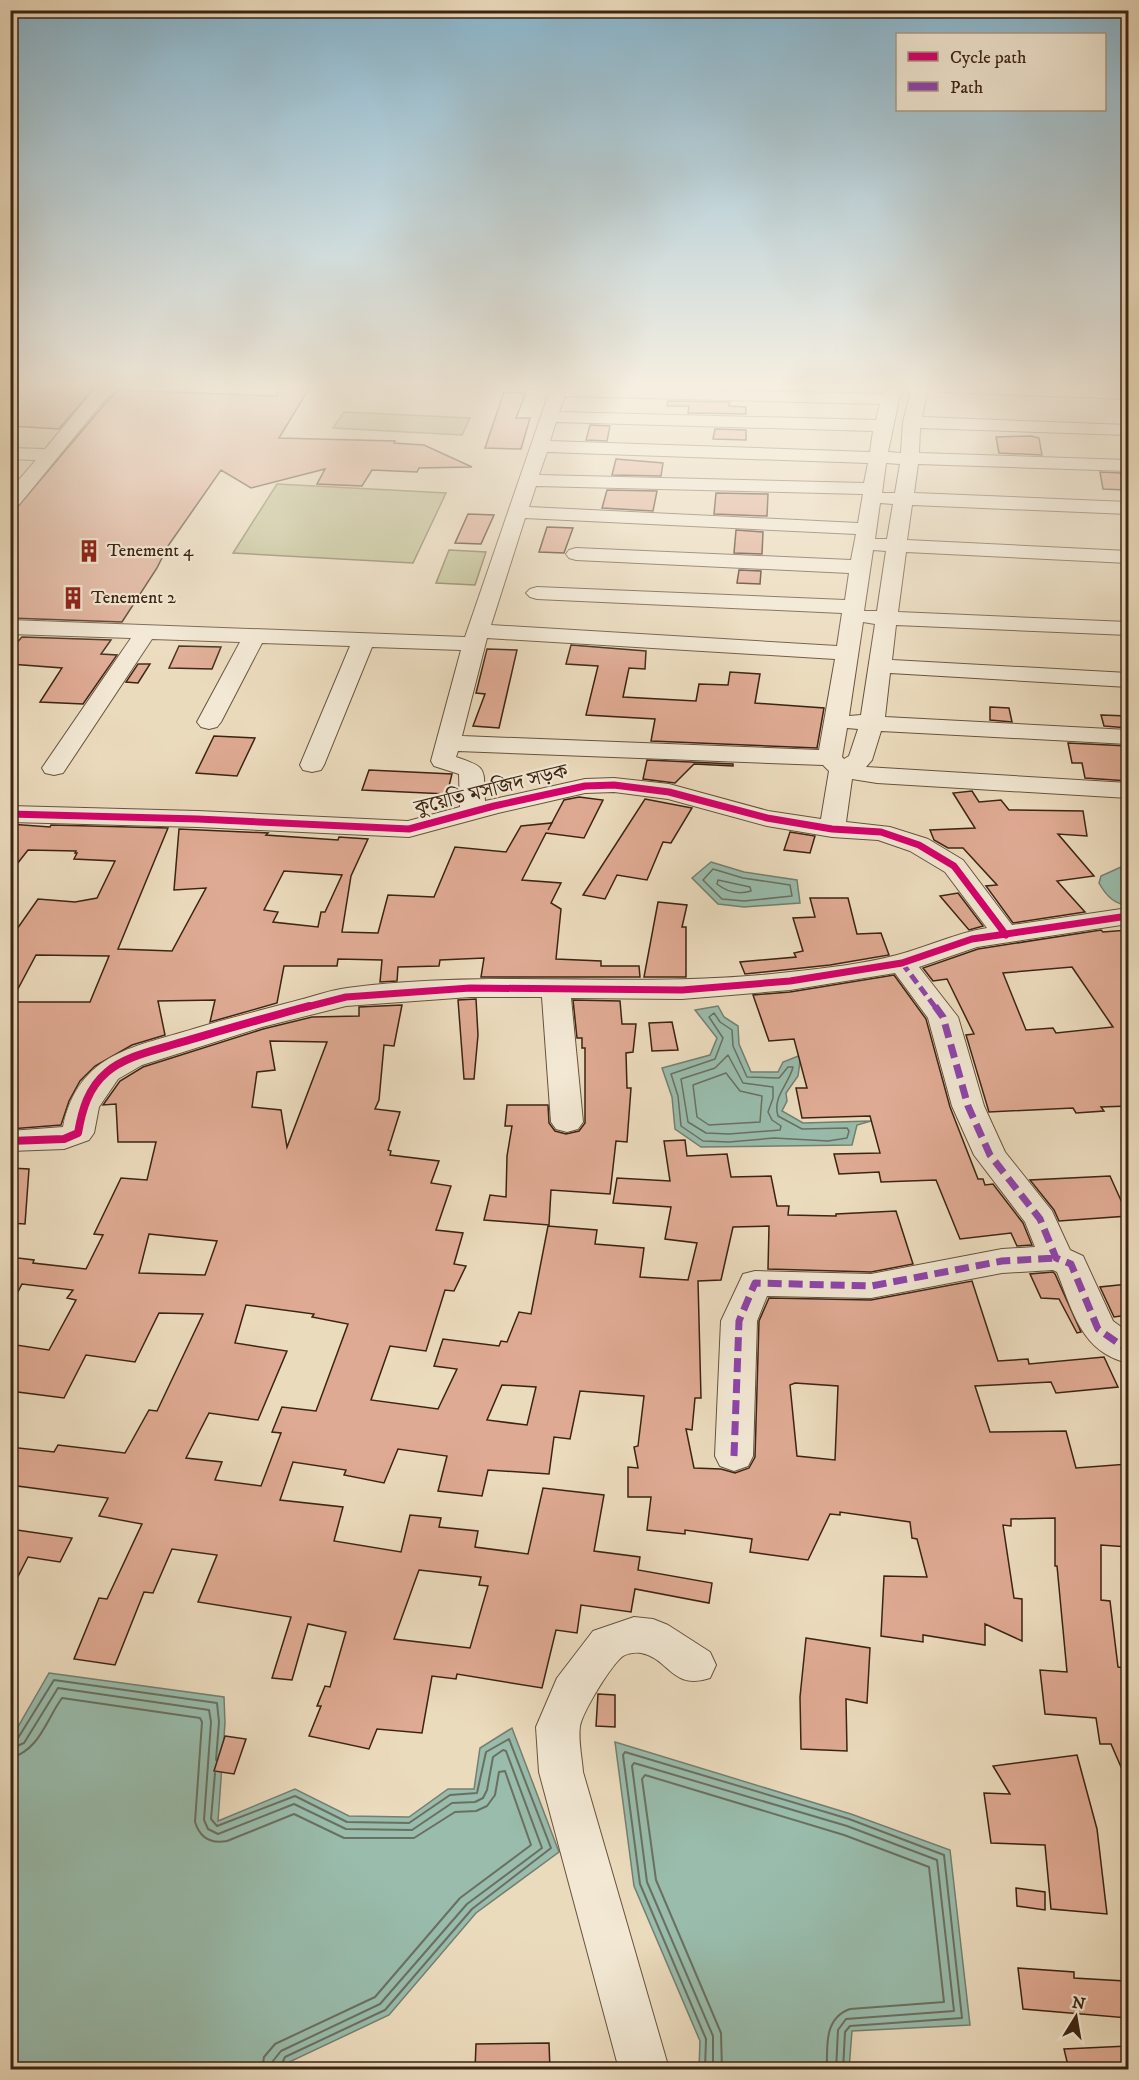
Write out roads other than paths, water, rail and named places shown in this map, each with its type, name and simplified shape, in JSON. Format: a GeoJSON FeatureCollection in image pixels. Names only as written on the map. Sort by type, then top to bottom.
{"type":"FeatureCollection","features":[{"type":"Feature","properties":{"kind":"street"},"geometry":{"type":"LineString","coordinates":[[10,503],[25,484]]}},
{"type":"Feature","properties":{"kind":"street"},"geometry":{"type":"LineString","coordinates":[[473,811],[471,770],[443,761],[476,638],[528,484]]}},
{"type":"Feature","properties":{"kind":"street"},"geometry":{"type":"LineString","coordinates":[[637,484],[873,493],[903,498],[1128,508]]}},
{"type":"Feature","properties":{"kind":"street"},"geometry":{"type":"LineString","coordinates":[[832,829],[837,721],[874,484]]}},
{"type":"Feature","properties":{"kind":"street"},"geometry":{"type":"LineString","coordinates":[[449,743],[836,764],[860,760],[872,723],[905,484]]}},
{"type":"Feature","properties":{"kind":"street"},"geometry":{"type":"LineString","coordinates":[[519,512],[867,537],[896,546],[1128,557]]}},
{"type":"Feature","properties":{"kind":"street"},"geometry":{"type":"LineString","coordinates":[[576,554],[862,567]]}},
{"type":"Feature","properties":{"kind":"street"},"geometry":{"type":"LineString","coordinates":[[537,593],[855,612],[886,618],[1128,629]]}},
{"type":"Feature","properties":{"kind":"street"},"geometry":{"type":"LineString","coordinates":[[13,632],[255,635],[364,639],[476,638],[848,653]]}},
{"type":"Feature","properties":{"kind":"street"},"geometry":{"type":"LineString","coordinates":[[54,768],[146,633]]}},
{"type":"Feature","properties":{"kind":"street"},"geometry":{"type":"LineString","coordinates":[[209,722],[255,635]]}},
{"type":"Feature","properties":{"kind":"street"},"geometry":{"type":"LineString","coordinates":[[312,765],[364,639]]}},
{"type":"Feature","properties":{"kind":"street"},"geometry":{"type":"LineString","coordinates":[[880,666],[1128,680]]}},
{"type":"Feature","properties":{"kind":"street"},"geometry":{"type":"LineString","coordinates":[[837,721],[1128,737]]}},
{"type":"Feature","properties":{"kind":"street"},"geometry":{"type":"LineString","coordinates":[[836,764],[877,776],[1128,791]]}},
{"type":"Feature","properties":{"kind":"street","name":"কুয়েতি মসজিদ সড়ক"},"geometry":{"type":"LineString","coordinates":[[10,814],[198,819],[409,829],[473,811],[585,786],[614,785],[669,792],[767,818],[832,829],[881,832],[919,845],[954,866],[1006,935]]}},
{"type":"Feature","properties":{"kind":"street"},"geometry":{"type":"LineString","coordinates":[[10,1142],[64,1139],[78,1133],[83,1107],[90,1093],[107,1071],[131,1058],[300,1008],[346,997],[418,991],[714,989],[790,981],[902,963],[972,939],[1128,916]]}},
{"type":"Feature","properties":{"kind":"street"},"geometry":{"type":"LineString","coordinates":[[902,963],[943,1017],[968,1106],[990,1155],[1040,1219],[1056,1258]]}},
{"type":"Feature","properties":{"kind":"street"},"geometry":{"type":"LineString","coordinates":[[556,989],[567,1122]]}},
{"type":"Feature","properties":{"kind":"street"},"geometry":{"type":"LineString","coordinates":[[734,1456],[739,1321],[755,1283],[871,1286],[1002,1261],[1056,1258],[1071,1264],[1098,1329],[1128,1350]]}},
{"type":"Feature","properties":{"kind":"street"},"geometry":{"type":"LineString","coordinates":[[641,2070],[642,2062],[561,1772],[558,1727],[572,1691],[608,1644],[634,1635],[653,1637],[694,1665]]}},
{"type":"Feature","properties":{"kind":"water"},"geometry":{"type":"Polygon","coordinates":[[[711,862],[744,872],[797,880],[800,903],[744,907],[718,904],[692,878],[711,862]]]}},
{"type":"Feature","properties":{"kind":"water"},"geometry":{"type":"Polygon","coordinates":[[[1121,867],[1128,867],[1128,905],[1123,905],[1110,898],[1099,883],[1101,876],[1121,867]]]}},
{"type":"Feature","properties":{"kind":"water"},"geometry":{"type":"Polygon","coordinates":[[[718,1006],[724,1017],[738,1026],[739,1044],[751,1072],[778,1072],[783,1062],[801,1055],[798,1076],[786,1093],[787,1101],[782,1111],[803,1123],[871,1121],[857,1125],[852,1145],[701,1147],[675,1129],[672,1097],[662,1068],[710,1055],[717,1038],[695,1010],[718,1006]]]}},
{"type":"Feature","properties":{"kind":"water"},"geometry":{"type":"Polygon","coordinates":[[[49,1673],[224,1697],[225,1723],[218,1821],[295,1789],[349,1816],[409,1817],[448,1789],[474,1789],[480,1748],[512,1728],[559,1852],[476,1913],[389,2015],[287,2063],[283,2069],[11,2070],[11,1739],[49,1673]]]}},
{"type":"Feature","properties":{"kind":"water"},"geometry":{"type":"Polygon","coordinates":[[[615,1742],[851,1814],[950,1850],[970,2025],[852,2031],[849,2069],[699,2069],[700,2041],[634,1886],[615,1742]]]}},
{"type":"Feature","properties":{"kind":"place","name":"Tenement 4"},"geometry":{"type":"Point","coordinates":[89,551]}},
{"type":"Feature","properties":{"kind":"place","name":"Tenement 2"},"geometry":{"type":"Point","coordinates":[73,598]}}]}
